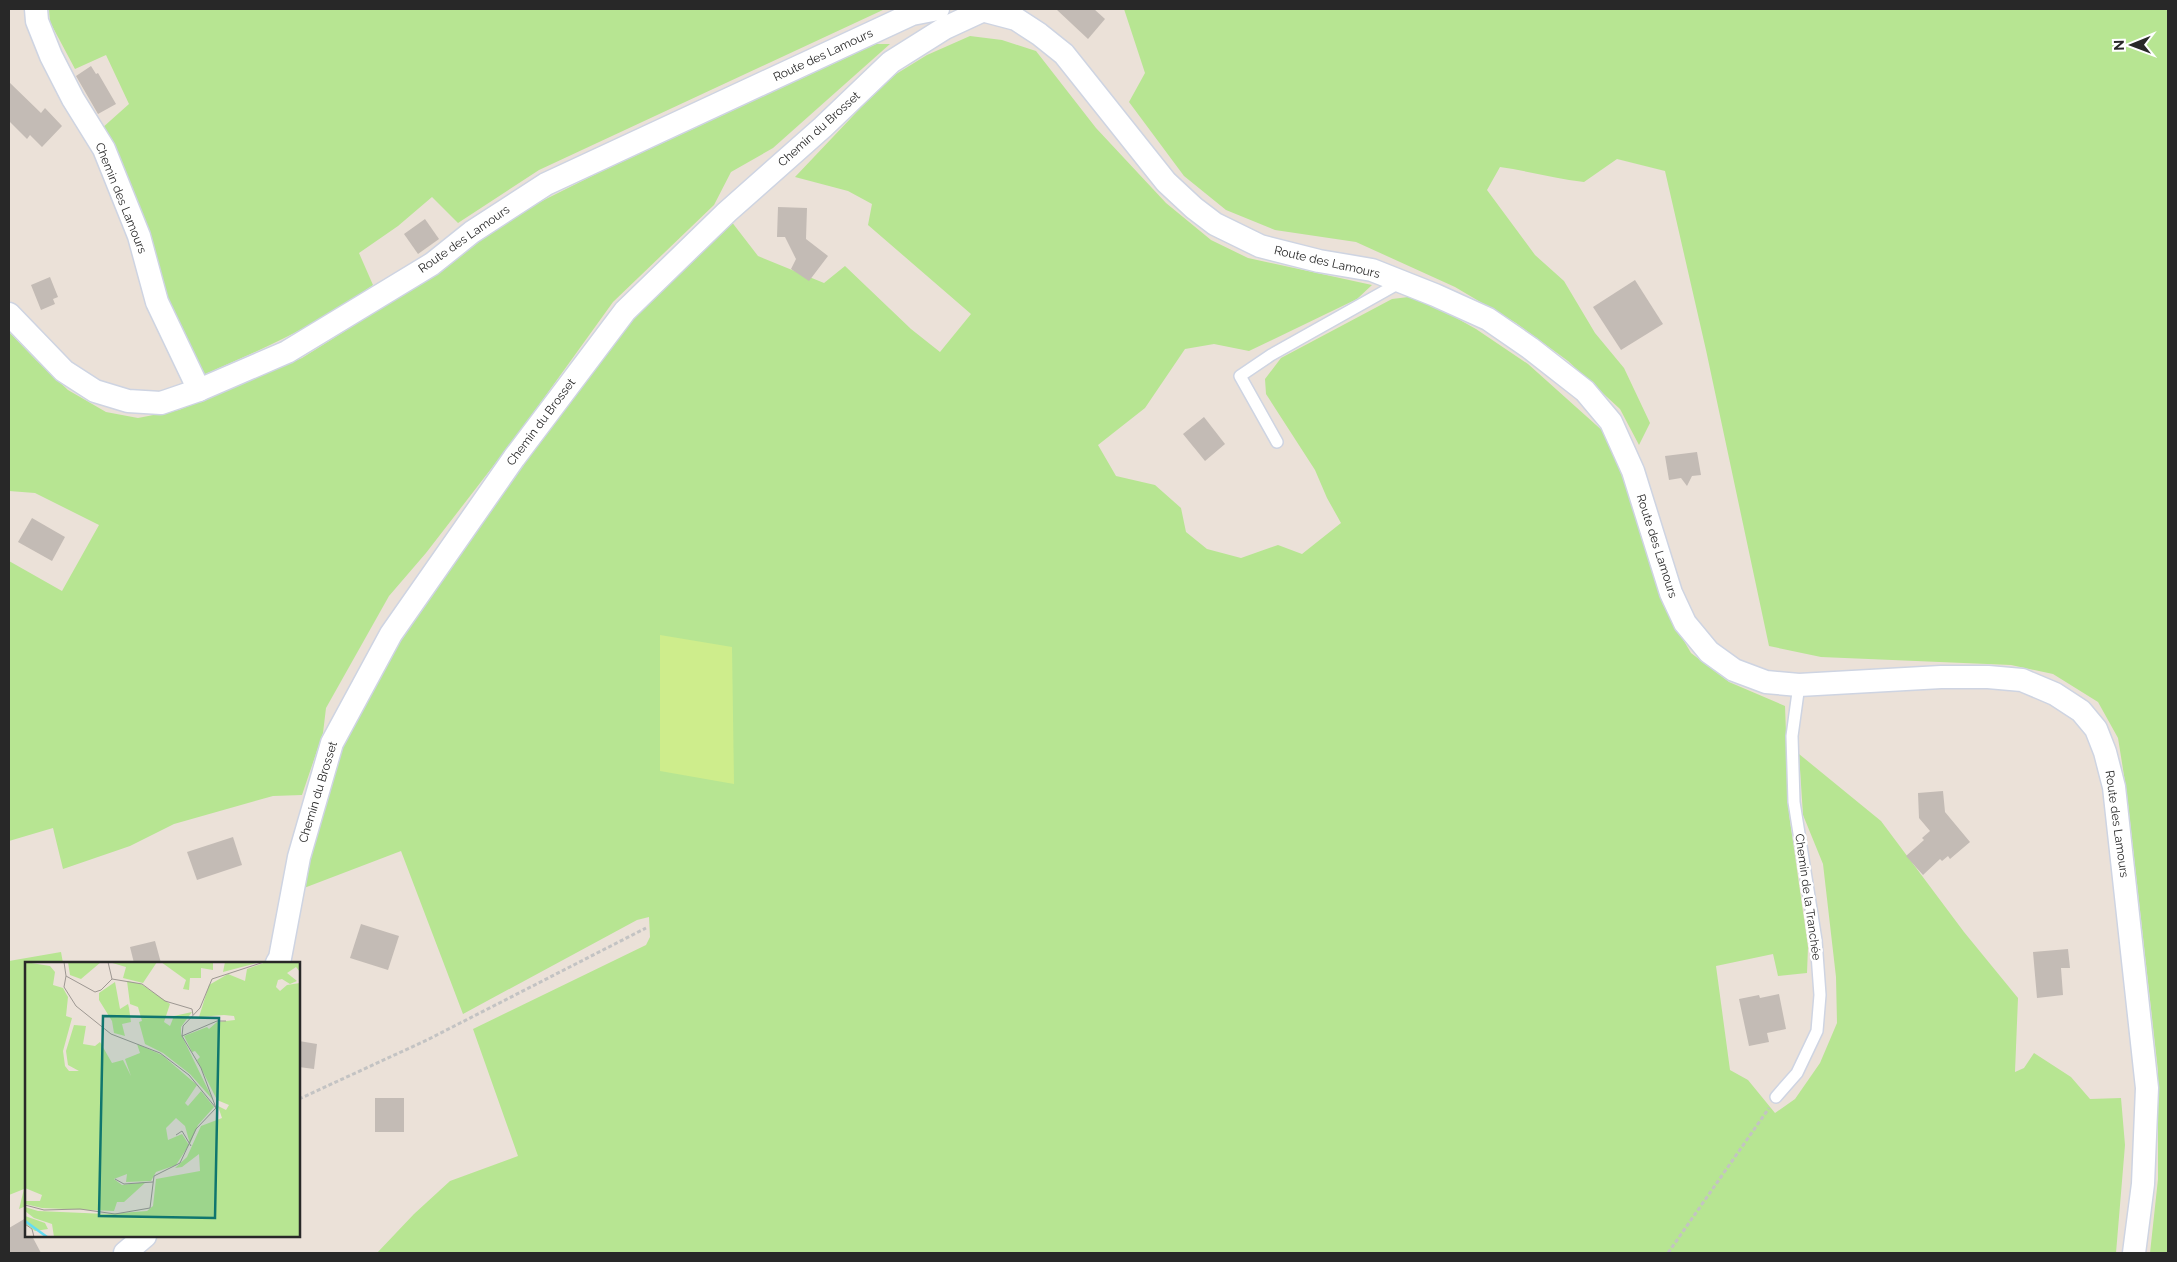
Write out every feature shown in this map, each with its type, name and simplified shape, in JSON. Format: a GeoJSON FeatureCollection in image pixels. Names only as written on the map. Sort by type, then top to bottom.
{"type":"FeatureCollection","features":[{"type":"Feature","properties":{"kind":"street","name":"Chemin des Lamours"},"geometry":{"type":"LineString","coordinates":[[36,9],[37,21],[51,56],[73,99],[104,149],[139,236],[157,302],[199,390]]}},
{"type":"Feature","properties":{"kind":"street","name":"Route des Lamours"},"geometry":{"type":"LineString","coordinates":[[9,314],[64,371],[95,391],[128,401],[161,403],[199,390],[287,352],[432,264],[472,232],[546,184],[912,14],[938,9]]}},
{"type":"Feature","properties":{"kind":"street","name":"Route des Lamours"},"geometry":{"type":"LineString","coordinates":[[978,9],[986,9],[1016,18],[1064,54],[1166,182],[1194,208],[1215,224],[1260,246],[1372,270],[1435,295],[1488,319],[1585,390],[1611,422],[1633,471],[1671,594],[1685,623],[1709,652],[1734,670],[1766,682],[1799,686],[1941,678],[1988,677],[2022,680],[2056,694],[2081,711],[2096,729],[2105,752],[2114,787],[2147,1088],[2143,1184],[2134,1253]]}},
{"type":"Feature","properties":{"kind":"street","name":"Chemin du Brosset"},"geometry":{"type":"LineString","coordinates":[[278,962],[280,958],[299,857],[332,743],[391,634],[514,458],[624,310],[892,62],[945,28],[986,9]]}},
{"type":"Feature","properties":{"kind":"street"},"geometry":{"type":"LineString","coordinates":[[125,1253],[144,1237]]}},
{"type":"Feature","properties":{"kind":"lane"},"geometry":{"type":"LineString","coordinates":[[1277,442],[1240,376],[1271,355],[1402,282]]}},
{"type":"Feature","properties":{"kind":"lane","name":"Chemin de la Tranchée"},"geometry":{"type":"LineString","coordinates":[[1776,1097],[1797,1073],[1817,1031],[1820,995],[1816,940],[1794,802],[1792,736],[1799,686]]}},
{"type":"Feature","properties":{"kind":"path"},"geometry":{"type":"LineString","coordinates":[[300,1099],[427,1040],[646,928]]}},
{"type":"Feature","properties":{"kind":"path"},"geometry":{"type":"LineString","coordinates":[[1668,1253],[1776,1097]]}},
{"type":"Feature","properties":{"kind":"green space"},"geometry":{"type":"Polygon","coordinates":[[[49,9],[885,9],[539,170],[458,223],[432,197],[398,226],[359,253],[373,285],[311,324],[268,346],[201,376],[166,299],[101,129],[129,104],[106,55],[75,69],[50,22],[49,9]]]}},
{"type":"Feature","properties":{"kind":"green space"},"geometry":{"type":"Polygon","coordinates":[[[1124,9],[2168,9],[2168,1253],[2150,1253],[2158,1179],[2158,1071],[2127,794],[2118,738],[2098,702],[2053,674],[2011,665],[1821,657],[1769,646],[1706,350],[1665,171],[1617,159],[1584,182],[1500,167],[1487,190],[1535,255],[1564,281],[1595,333],[1624,368],[1650,423],[1639,445],[1620,409],[1568,361],[1516,323],[1455,287],[1356,242],[1275,230],[1226,210],[1184,176],[1129,102],[1145,73],[1124,9]]]}},
{"type":"Feature","properties":{"kind":"green space"},"geometry":{"type":"Polygon","coordinates":[[[970,36],[1002,40],[1036,51],[1096,128],[1166,203],[1211,240],[1248,258],[1372,285],[1357,299],[1249,351],[1214,344],[1185,349],[1145,408],[1098,445],[1116,476],[1155,485],[1181,508],[1186,532],[1207,549],[1241,558],[1278,545],[1302,554],[1341,523],[1327,498],[1315,470],[1266,394],[1265,379],[1281,358],[1392,299],[1417,296],[1476,329],[1528,364],[1605,433],[1634,507],[1663,605],[1691,653],[1729,682],[1785,706],[1789,814],[1808,947],[1807,973],[1778,976],[1773,954],[1716,966],[1730,1070],[1748,1080],[1775,1113],[1795,1099],[1820,1063],[1837,1023],[1836,977],[1823,864],[1803,815],[1799,754],[1881,821],[1964,932],[2018,998],[2015,1072],[2024,1068],[2034,1053],[2071,1077],[2090,1099],[2121,1098],[2125,1145],[2116,1253],[377,1253],[414,1214],[450,1181],[518,1156],[473,1029],[646,945],[650,937],[649,917],[637,920],[463,1014],[401,851],[304,888],[306,861],[340,750],[415,614],[576,386],[636,312],[731,221],[758,256],[824,283],[845,266],[911,329],[940,352],[971,314],[868,225],[872,204],[848,191],[795,177],[888,79],[927,55],[970,36]]]}},
{"type":"Feature","properties":{"kind":"green space"},"geometry":{"type":"Polygon","coordinates":[[[876,44],[890,44],[773,148],[731,172],[714,205],[613,302],[518,434],[426,553],[389,596],[326,708],[323,733],[302,795],[273,796],[174,824],[130,846],[63,869],[53,828],[9,841],[9,561],[62,591],[99,525],[35,493],[9,491],[9,332],[68,390],[106,412],[138,418],[179,410],[302,358],[441,271],[493,231],[540,202],[876,44]]]}},
{"type":"Feature","properties":{"kind":"green space"},"geometry":{"type":"Polygon","coordinates":[[[660,635],[732,647],[734,784],[660,771],[660,635]]]}},
{"type":"Feature","properties":{"kind":"green space"},"geometry":{"type":"Polygon","coordinates":[[[61,952],[63,962],[25,962],[25,1206],[19,1209],[24,1189],[9,1195],[9,961],[61,952]]]}},
{"type":"Feature","properties":{"kind":"building"},"geometry":{"type":"Polygon","coordinates":[[[1056,9],[1094,9],[1105,19],[1088,39],[1056,9]]]}},
{"type":"Feature","properties":{"kind":"building"},"geometry":{"type":"Polygon","coordinates":[[[91,66],[96,74],[98,73],[116,104],[98,114],[76,76],[91,66]]]}},
{"type":"Feature","properties":{"kind":"building"},"geometry":{"type":"Polygon","coordinates":[[[9,82],[41,113],[45,108],[62,126],[42,147],[30,135],[27,139],[9,121],[9,82]]]}},
{"type":"Feature","properties":{"kind":"building"},"geometry":{"type":"Polygon","coordinates":[[[778,207],[807,208],[806,239],[828,256],[809,281],[791,269],[796,259],[785,237],[777,237],[778,207]]]}},
{"type":"Feature","properties":{"kind":"building"},"geometry":{"type":"Polygon","coordinates":[[[425,219],[439,239],[418,254],[404,234],[425,219]]]}},
{"type":"Feature","properties":{"kind":"building"},"geometry":{"type":"Polygon","coordinates":[[[50,277],[58,297],[53,299],[55,304],[41,310],[31,285],[50,277]]]}},
{"type":"Feature","properties":{"kind":"building"},"geometry":{"type":"Polygon","coordinates":[[[1635,280],[1663,324],[1621,350],[1593,307],[1635,280]]]}},
{"type":"Feature","properties":{"kind":"building"},"geometry":{"type":"Polygon","coordinates":[[[1204,417],[1225,444],[1205,461],[1183,434],[1204,417]]]}},
{"type":"Feature","properties":{"kind":"building"},"geometry":{"type":"Polygon","coordinates":[[[1697,452],[1701,475],[1692,476],[1687,486],[1681,478],[1669,480],[1665,456],[1697,452]]]}},
{"type":"Feature","properties":{"kind":"building"},"geometry":{"type":"Polygon","coordinates":[[[32,518],[65,537],[52,561],[18,542],[32,518]]]}},
{"type":"Feature","properties":{"kind":"building"},"geometry":{"type":"Polygon","coordinates":[[[1943,791],[1945,812],[1970,842],[1950,859],[1948,856],[1942,861],[1940,859],[1923,875],[1906,856],[1924,840],[1922,838],[1930,831],[1919,818],[1918,793],[1943,791]]]}},
{"type":"Feature","properties":{"kind":"building"},"geometry":{"type":"Polygon","coordinates":[[[233,837],[242,865],[197,880],[187,852],[233,837]]]}},
{"type":"Feature","properties":{"kind":"building"},"geometry":{"type":"Polygon","coordinates":[[[361,924],[399,936],[388,970],[350,958],[361,924]]]}},
{"type":"Feature","properties":{"kind":"building"},"geometry":{"type":"Polygon","coordinates":[[[155,941],[161,962],[134,962],[130,947],[155,941]]]}},
{"type":"Feature","properties":{"kind":"building"},"geometry":{"type":"Polygon","coordinates":[[[2068,949],[2070,968],[2061,968],[2063,995],[2037,998],[2033,952],[2068,949]]]}},
{"type":"Feature","properties":{"kind":"building"},"geometry":{"type":"Polygon","coordinates":[[[1779,994],[1786,1029],[1767,1033],[1769,1042],[1749,1046],[1739,999],[1759,995],[1760,998],[1779,994]]]}},
{"type":"Feature","properties":{"kind":"building"},"geometry":{"type":"Polygon","coordinates":[[[300,1041],[317,1044],[314,1069],[300,1067],[300,1041]]]}},
{"type":"Feature","properties":{"kind":"building"},"geometry":{"type":"Polygon","coordinates":[[[375,1098],[404,1098],[404,1132],[375,1132],[375,1098]]]}},
{"type":"Feature","properties":{"kind":"building"},"geometry":{"type":"Polygon","coordinates":[[[25,1219],[25,1237],[33,1237],[41,1253],[9,1253],[9,1228],[25,1219]]]}}]}
